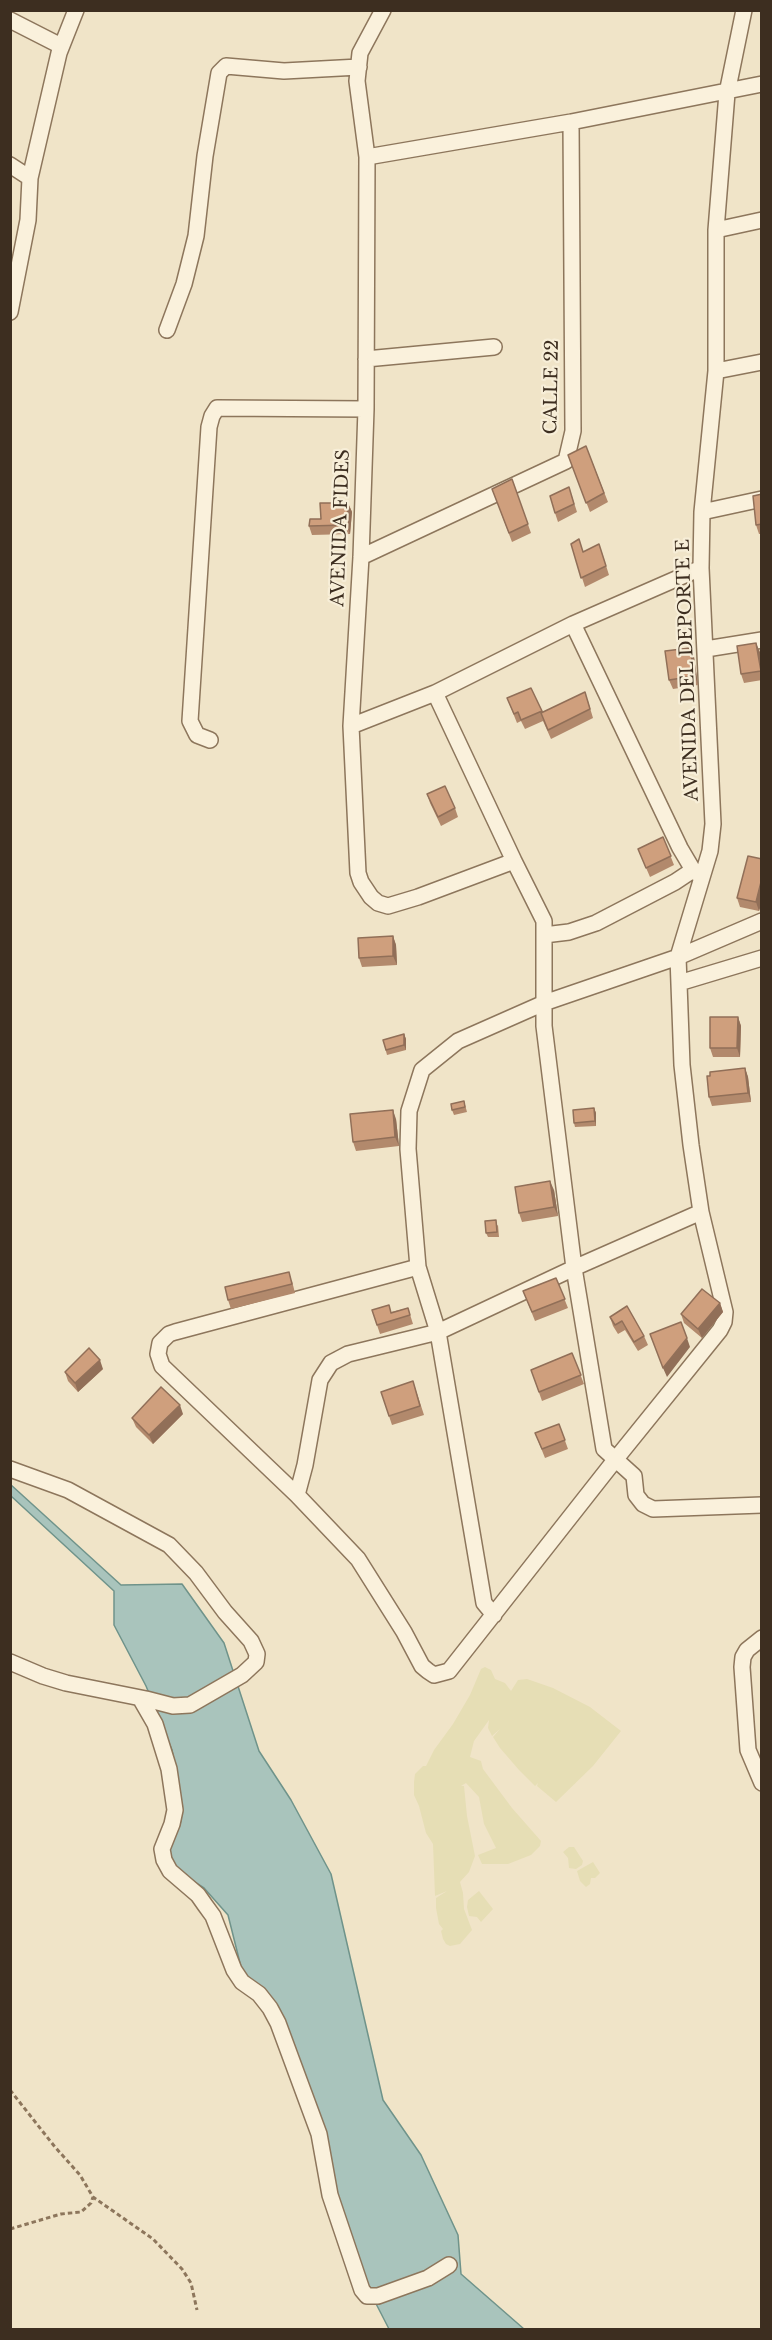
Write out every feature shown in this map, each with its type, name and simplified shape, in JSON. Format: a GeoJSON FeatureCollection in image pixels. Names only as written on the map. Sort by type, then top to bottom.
{"type":"FeatureCollection","features":[{"type":"Feature","properties":{"kind":"street"},"geometry":{"type":"LineString","coordinates":[[10,312],[28,220],[30,178],[61,46],[76,10]]}},
{"type":"Feature","properties":{"kind":"street","name":"AVENIDA FIDES"},"geometry":{"type":"LineString","coordinates":[[383,10],[360,53],[357,81],[367,157],[366,409],[361,557],[351,726],[358,873],[371,897],[378,903],[388,906],[399,904],[514,861]]}},
{"type":"Feature","properties":{"kind":"street","name":"AVENIDA DEL DEPORTE E"},"geometry":{"type":"LineString","coordinates":[[615,1460],[720,1330],[725,1312],[701,1212],[682,1065],[678,957],[697,873],[710,851],[713,824],[706,649],[700,568],[702,512],[716,371],[716,230],[727,93],[744,10]]}},
{"type":"Feature","properties":{"kind":"street"},"geometry":{"type":"LineString","coordinates":[[10,20],[61,46]]}},
{"type":"Feature","properties":{"kind":"street"},"geometry":{"type":"LineString","coordinates":[[167,330],[184,284],[196,236],[205,156],[219,73],[226,66],[284,71],[359,67]]}},
{"type":"Feature","properties":{"kind":"street"},"geometry":{"type":"LineString","coordinates":[[367,157],[571,122],[727,93],[762,84]]}},
{"type":"Feature","properties":{"kind":"street","name":"CALLE 22"},"geometry":{"type":"LineString","coordinates":[[361,557],[566,460],[573,431],[571,122]]}},
{"type":"Feature","properties":{"kind":"street"},"geometry":{"type":"LineString","coordinates":[[10,165],[30,178]]}},
{"type":"Feature","properties":{"kind":"street"},"geometry":{"type":"LineString","coordinates":[[716,230],[762,220]]}},
{"type":"Feature","properties":{"kind":"street"},"geometry":{"type":"LineString","coordinates":[[366,359],[494,347]]}},
{"type":"Feature","properties":{"kind":"street"},"geometry":{"type":"LineString","coordinates":[[716,371],[762,362]]}},
{"type":"Feature","properties":{"kind":"street"},"geometry":{"type":"LineString","coordinates":[[210,740],[197,735],[190,721],[209,426],[212,416],[217,408],[366,409]]}},
{"type":"Feature","properties":{"kind":"street"},"geometry":{"type":"LineString","coordinates":[[702,512],[762,499]]}},
{"type":"Feature","properties":{"kind":"street"},"geometry":{"type":"LineString","coordinates":[[351,726],[435,693],[573,624],[700,568]]}},
{"type":"Feature","properties":{"kind":"street"},"geometry":{"type":"LineString","coordinates":[[544,935],[569,932],[596,923],[697,873],[680,848],[573,624]]}},
{"type":"Feature","properties":{"kind":"street"},"geometry":{"type":"LineString","coordinates":[[706,649],[762,640]]}},
{"type":"Feature","properties":{"kind":"street"},"geometry":{"type":"LineString","coordinates":[[435,693],[544,921],[544,1026],[574,1268],[604,1449],[634,1476],[636,1495],[643,1504],[653,1509],[762,1505]]}},
{"type":"Feature","properties":{"kind":"street"},"geometry":{"type":"LineString","coordinates":[[494,1615],[484,1603],[438,1332],[418,1267],[408,1149],[409,1111],[422,1070],[458,1041],[544,1003],[678,957],[762,921]]}},
{"type":"Feature","properties":{"kind":"street"},"geometry":{"type":"LineString","coordinates":[[679,983],[762,958]]}},
{"type":"Feature","properties":{"kind":"street"},"geometry":{"type":"LineString","coordinates":[[297,1494],[305,1465],[320,1380],[331,1363],[348,1354],[438,1332],[701,1212]]}},
{"type":"Feature","properties":{"kind":"street"},"geometry":{"type":"LineString","coordinates":[[418,1267],[169,1334],[160,1343],[158,1354],[162,1366],[297,1494],[358,1559],[404,1632],[422,1666],[434,1675],[449,1671],[615,1460]]}},
{"type":"Feature","properties":{"kind":"street"},"geometry":{"type":"LineString","coordinates":[[10,1469],[68,1490],[169,1545],[196,1573],[225,1612],[251,1641],[257,1654],[256,1662],[242,1676],[190,1704],[173,1706],[66,1683],[10,1662]]}},
{"type":"Feature","properties":{"kind":"street"},"geometry":{"type":"LineString","coordinates":[[762,1638],[747,1650],[741,1667],[748,1750],[762,1784]]}},
{"type":"Feature","properties":{"kind":"street"},"geometry":{"type":"LineString","coordinates":[[140,1698],[155,1724],[169,1768],[175,1810],[162,1849],[164,1860],[170,1871],[206,1905],[213,1916],[234,1970],[242,1982],[259,1994],[278,2023],[319,2134],[330,2195],[362,2290],[367,2296],[378,2296],[428,2278],[449,2265]]}},
{"type":"Feature","properties":{"kind":"path"},"geometry":{"type":"LineString","coordinates":[[10,2090],[80,2175],[93,2197],[153,2239],[170,2254],[191,2283],[197,2310]]}},
{"type":"Feature","properties":{"kind":"path"},"geometry":{"type":"LineString","coordinates":[[10,2229],[61,2214],[81,2212],[91,2203],[93,2197]]}},
{"type":"Feature","properties":{"kind":"shaded area"},"geometry":{"type":"Polygon","coordinates":[[[485,1667],[491,1670],[495,1679],[505,1683],[511,1691],[518,1680],[527,1679],[553,1688],[590,1707],[621,1731],[593,1766],[556,1802],[537,1786],[538,1783],[535,1786],[500,1748],[493,1737],[500,1729],[492,1736],[488,1728],[489,1720],[474,1741],[470,1757],[481,1761],[483,1769],[512,1808],[541,1841],[540,1846],[531,1855],[508,1864],[482,1864],[478,1855],[496,1848],[484,1824],[479,1797],[466,1783],[461,1786],[464,1786],[475,1856],[469,1872],[460,1882],[464,1909],[472,1930],[460,1944],[450,1946],[443,1939],[441,1931],[443,1929],[439,1924],[436,1908],[436,1898],[447,1891],[435,1896],[433,1844],[426,1833],[414,1795],[415,1774],[426,1766],[470,1695],[481,1669],[485,1667]]]}},
{"type":"Feature","properties":{"kind":"shaded area"},"geometry":{"type":"Polygon","coordinates":[[[569,1847],[574,1847],[583,1861],[582,1865],[576,1869],[569,1868],[568,1858],[563,1852],[569,1847]]]}},
{"type":"Feature","properties":{"kind":"shaded area"},"geometry":{"type":"Polygon","coordinates":[[[593,1862],[600,1873],[595,1878],[591,1878],[590,1884],[586,1887],[580,1881],[577,1871],[593,1862]]]}},
{"type":"Feature","properties":{"kind":"shaded area"},"geometry":{"type":"Polygon","coordinates":[[[479,1891],[493,1909],[481,1922],[477,1917],[469,1916],[467,1907],[468,1900],[479,1891]]]}},
{"type":"Feature","properties":{"kind":"water"},"geometry":{"type":"Polygon","coordinates":[[[10,1484],[121,1585],[182,1584],[224,1643],[259,1751],[291,1800],[331,1874],[383,2100],[421,2155],[458,2235],[461,2274],[524,2329],[389,2329],[370,2292],[339,2210],[322,2121],[280,2010],[242,1971],[228,1915],[204,1888],[179,1872],[168,1851],[181,1821],[179,1787],[172,1750],[146,1686],[114,1625],[114,1591],[11,1496],[10,1484]]]}},
{"type":"Feature","properties":{"kind":"building"},"geometry":{"type":"Polygon","coordinates":[[[586,446],[604,493],[586,503],[568,455],[586,446]]]}},
{"type":"Feature","properties":{"kind":"building"},"geometry":{"type":"Polygon","coordinates":[[[512,479],[528,524],[509,533],[492,489],[512,479]]]}},
{"type":"Feature","properties":{"kind":"building"},"geometry":{"type":"Polygon","coordinates":[[[569,487],[574,504],[555,513],[550,496],[569,487]]]}},
{"type":"Feature","properties":{"kind":"building"},"geometry":{"type":"Polygon","coordinates":[[[762,494],[762,524],[756,525],[753,496],[762,494]]]}},
{"type":"Feature","properties":{"kind":"building"},"geometry":{"type":"Polygon","coordinates":[[[320,503],[348,503],[347,525],[309,526],[310,519],[321,519],[320,503]]]}},
{"type":"Feature","properties":{"kind":"building"},"geometry":{"type":"Polygon","coordinates":[[[579,539],[583,552],[599,544],[606,566],[581,578],[571,544],[579,539]]]}},
{"type":"Feature","properties":{"kind":"building"},"geometry":{"type":"Polygon","coordinates":[[[756,643],[761,671],[741,674],[737,646],[756,643]]]}},
{"type":"Feature","properties":{"kind":"building"},"geometry":{"type":"Polygon","coordinates":[[[690,648],[695,676],[669,680],[665,651],[690,648]]]}},
{"type":"Feature","properties":{"kind":"building"},"geometry":{"type":"Polygon","coordinates":[[[531,688],[542,711],[521,720],[518,712],[514,714],[507,698],[531,688]]]}},
{"type":"Feature","properties":{"kind":"building"},"geometry":{"type":"Polygon","coordinates":[[[585,692],[590,709],[548,730],[541,713],[585,692]]]}},
{"type":"Feature","properties":{"kind":"building"},"geometry":{"type":"Polygon","coordinates":[[[445,786],[455,808],[438,817],[427,794],[445,786]]]}},
{"type":"Feature","properties":{"kind":"building"},"geometry":{"type":"Polygon","coordinates":[[[663,837],[671,856],[646,868],[638,849],[663,837]]]}},
{"type":"Feature","properties":{"kind":"building"},"geometry":{"type":"Polygon","coordinates":[[[748,856],[762,859],[762,878],[756,902],[737,898],[748,856]]]}},
{"type":"Feature","properties":{"kind":"building"},"geometry":{"type":"Polygon","coordinates":[[[393,936],[393,956],[359,958],[358,938],[393,936]]]}},
{"type":"Feature","properties":{"kind":"building"},"geometry":{"type":"Polygon","coordinates":[[[710,1017],[738,1017],[737,1048],[710,1048],[710,1017]]]}},
{"type":"Feature","properties":{"kind":"building"},"geometry":{"type":"Polygon","coordinates":[[[404,1034],[404,1045],[386,1050],[383,1040],[404,1034]]]}},
{"type":"Feature","properties":{"kind":"building"},"geometry":{"type":"Polygon","coordinates":[[[745,1068],[748,1093],[709,1097],[707,1076],[710,1076],[710,1072],[745,1068]]]}},
{"type":"Feature","properties":{"kind":"building"},"geometry":{"type":"Polygon","coordinates":[[[464,1101],[465,1107],[452,1110],[451,1104],[464,1101]]]}},
{"type":"Feature","properties":{"kind":"building"},"geometry":{"type":"Polygon","coordinates":[[[594,1108],[595,1121],[574,1123],[573,1110],[594,1108]]]}},
{"type":"Feature","properties":{"kind":"building"},"geometry":{"type":"Polygon","coordinates":[[[393,1110],[395,1137],[353,1142],[350,1114],[393,1110]]]}},
{"type":"Feature","properties":{"kind":"building"},"geometry":{"type":"Polygon","coordinates":[[[550,1181],[554,1207],[519,1213],[515,1187],[550,1181]]]}},
{"type":"Feature","properties":{"kind":"building"},"geometry":{"type":"Polygon","coordinates":[[[496,1220],[497,1232],[486,1233],[485,1221],[496,1220]]]}},
{"type":"Feature","properties":{"kind":"building"},"geometry":{"type":"Polygon","coordinates":[[[289,1272],[292,1284],[228,1300],[225,1287],[289,1272]]]}},
{"type":"Feature","properties":{"kind":"building"},"geometry":{"type":"Polygon","coordinates":[[[556,1278],[565,1299],[532,1312],[523,1291],[556,1278]]]}},
{"type":"Feature","properties":{"kind":"building"},"geometry":{"type":"Polygon","coordinates":[[[702,1289],[720,1303],[698,1329],[681,1314],[702,1289]]]}},
{"type":"Feature","properties":{"kind":"building"},"geometry":{"type":"Polygon","coordinates":[[[389,1305],[391,1313],[408,1308],[410,1315],[377,1325],[372,1310],[389,1305]]]}},
{"type":"Feature","properties":{"kind":"building"},"geometry":{"type":"Polygon","coordinates":[[[627,1306],[644,1336],[634,1342],[622,1321],[615,1325],[610,1317],[627,1306]]]}},
{"type":"Feature","properties":{"kind":"building"},"geometry":{"type":"Polygon","coordinates":[[[681,1322],[687,1338],[663,1368],[650,1334],[681,1322]]]}},
{"type":"Feature","properties":{"kind":"building"},"geometry":{"type":"Polygon","coordinates":[[[89,1348],[100,1360],[75,1383],[65,1372],[89,1348]]]}},
{"type":"Feature","properties":{"kind":"building"},"geometry":{"type":"Polygon","coordinates":[[[572,1353],[581,1375],[539,1392],[531,1370],[572,1353]]]}},
{"type":"Feature","properties":{"kind":"building"},"geometry":{"type":"Polygon","coordinates":[[[413,1381],[420,1406],[389,1416],[381,1392],[413,1381]]]}},
{"type":"Feature","properties":{"kind":"building"},"geometry":{"type":"Polygon","coordinates":[[[161,1387],[180,1405],[149,1435],[132,1418],[161,1387]]]}},
{"type":"Feature","properties":{"kind":"building"},"geometry":{"type":"Polygon","coordinates":[[[559,1424],[565,1440],[542,1449],[535,1433],[559,1424]]]}}]}
